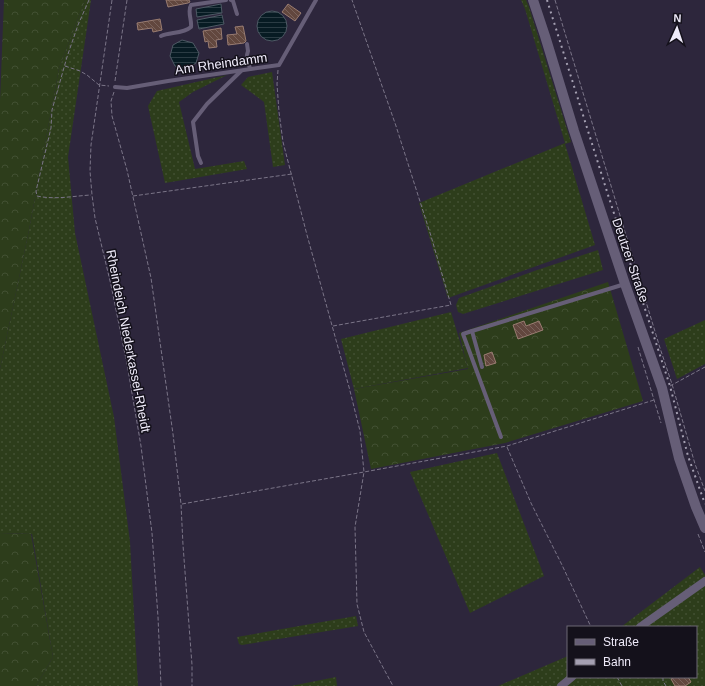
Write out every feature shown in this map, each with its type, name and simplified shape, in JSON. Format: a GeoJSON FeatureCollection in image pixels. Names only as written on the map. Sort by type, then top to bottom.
{"type":"FeatureCollection","features":[{"type":"Feature","properties":{"kind":"street","name":"Deutzer Straße"},"geometry":{"type":"LineString","coordinates":[[533,0],[574,131],[625,284],[662,388],[679,458],[705,528]]}},
{"type":"Feature","properties":{"kind":"street"},"geometry":{"type":"LineString","coordinates":[[641,626],[705,580]]}},
{"type":"Feature","properties":{"kind":"street"},"geometry":{"type":"LineString","coordinates":[[561,686],[571,678]]}},
{"type":"Feature","properties":{"kind":"lane"},"geometry":{"type":"LineString","coordinates":[[161,36],[188,30],[191,27],[192,22],[189,10],[191,5],[226,0]]}},
{"type":"Feature","properties":{"kind":"lane"},"geometry":{"type":"LineString","coordinates":[[231,0],[233,1],[236,14]]}},
{"type":"Feature","properties":{"kind":"lane","name":"Am Rheindamm"},"geometry":{"type":"LineString","coordinates":[[115,87],[127,88],[279,65],[316,0]]}},
{"type":"Feature","properties":{"kind":"lane"},"geometry":{"type":"LineString","coordinates":[[247,44],[247,55],[250,69]]}},
{"type":"Feature","properties":{"kind":"lane"},"geometry":{"type":"LineString","coordinates":[[201,163],[198,156],[193,122],[207,104],[241,71]]}},
{"type":"Feature","properties":{"kind":"lane"},"geometry":{"type":"LineString","coordinates":[[501,437],[463,334],[625,284]]}},
{"type":"Feature","properties":{"kind":"lane"},"geometry":{"type":"LineString","coordinates":[[472,331],[482,367]]}},
{"type":"Feature","properties":{"kind":"path"},"geometry":{"type":"LineString","coordinates":[[89,0],[78,25],[64,65],[52,110],[52,128],[36,191],[37,196],[45,198],[92,195]]}},
{"type":"Feature","properties":{"kind":"path","name":"Rheindeich Niederkassel-Rheidt"},"geometry":{"type":"LineString","coordinates":[[112,0],[91,145],[90,171],[95,218],[111,285],[127,364],[141,446],[152,540],[161,686]]}},
{"type":"Feature","properties":{"kind":"path"},"geometry":{"type":"LineString","coordinates":[[127,0],[115,87],[111,101],[112,116],[127,170],[151,278],[168,397],[181,504],[192,665],[192,686]]}},
{"type":"Feature","properties":{"kind":"path"},"geometry":{"type":"LineString","coordinates":[[333,326],[451,305],[396,126],[352,0]]}},
{"type":"Feature","properties":{"kind":"path"},"geometry":{"type":"LineString","coordinates":[[555,0],[695,464],[705,491]]}},
{"type":"Feature","properties":{"kind":"path"},"geometry":{"type":"LineString","coordinates":[[64,65],[80,71],[99,85],[115,87]]}},
{"type":"Feature","properties":{"kind":"path"},"geometry":{"type":"LineString","coordinates":[[279,65],[277,84],[279,112],[284,142],[360,431],[364,472],[355,527],[357,604],[364,632],[393,686]]}},
{"type":"Feature","properties":{"kind":"path"},"geometry":{"type":"LineString","coordinates":[[132,196],[292,174]]}},
{"type":"Feature","properties":{"kind":"path"},"geometry":{"type":"LineString","coordinates":[[662,388],[705,367]]}},
{"type":"Feature","properties":{"kind":"path"},"geometry":{"type":"LineString","coordinates":[[181,504],[507,446],[654,400]]}},
{"type":"Feature","properties":{"kind":"path"},"geometry":{"type":"LineString","coordinates":[[507,446],[530,503],[562,565],[591,626]]}},
{"type":"Feature","properties":{"kind":"green space"},"geometry":{"type":"Polygon","coordinates":[[[4,0],[85,0],[59,68],[29,230],[0,369],[0,101],[4,0]]]}},
{"type":"Feature","properties":{"kind":"green space"},"geometry":{"type":"Polygon","coordinates":[[[85,0],[91,0],[68,157],[75,233],[114,417],[130,542],[138,686],[36,686],[53,657],[32,534],[0,533],[0,369],[29,230],[59,68],[85,0]]]}},
{"type":"Feature","properties":{"kind":"green space"},"geometry":{"type":"Polygon","coordinates":[[[521,0],[526,0],[529,7],[571,142],[565,144],[595,245],[448,298],[419,203],[565,143],[521,0]]]}},
{"type":"Feature","properties":{"kind":"green space"},"geometry":{"type":"Polygon","coordinates":[[[272,72],[285,165],[273,167],[264,102],[241,85],[248,77],[272,72]]]}},
{"type":"Feature","properties":{"kind":"green space"},"geometry":{"type":"Polygon","coordinates":[[[227,75],[193,92],[179,102],[195,169],[244,161],[247,169],[165,183],[148,106],[157,91],[227,75]]]}},
{"type":"Feature","properties":{"kind":"green space"},"geometry":{"type":"Polygon","coordinates":[[[598,250],[603,270],[463,314],[458,312],[456,305],[459,298],[598,250]]]}},
{"type":"Feature","properties":{"kind":"green space"},"geometry":{"type":"Polygon","coordinates":[[[608,282],[643,401],[505,443],[371,469],[354,389],[468,369],[459,333],[608,282]]]}},
{"type":"Feature","properties":{"kind":"green space"},"geometry":{"type":"Polygon","coordinates":[[[451,312],[468,368],[354,389],[341,339],[451,312]]]}},
{"type":"Feature","properties":{"kind":"green space"},"geometry":{"type":"Polygon","coordinates":[[[705,320],[705,364],[677,379],[664,339],[705,320]]]}},
{"type":"Feature","properties":{"kind":"green space"},"geometry":{"type":"Polygon","coordinates":[[[497,453],[544,576],[470,613],[410,472],[497,453]]]}},
{"type":"Feature","properties":{"kind":"green space"},"geometry":{"type":"Polygon","coordinates":[[[0,533],[31,534],[53,657],[36,686],[0,686],[0,533]]]}},
{"type":"Feature","properties":{"kind":"green space"},"geometry":{"type":"Polygon","coordinates":[[[700,567],[705,575],[705,686],[498,686],[567,656],[567,678],[697,678],[697,626],[622,626],[700,567]]]}},
{"type":"Feature","properties":{"kind":"green space"},"geometry":{"type":"Polygon","coordinates":[[[356,616],[358,626],[242,645],[239,644],[237,637],[356,616]]]}},
{"type":"Feature","properties":{"kind":"green space"},"geometry":{"type":"Polygon","coordinates":[[[336,677],[337,686],[291,686],[336,677]]]}},
{"type":"Feature","properties":{"kind":"water"},"geometry":{"type":"Polygon","coordinates":[[[221,4],[222,13],[197,17],[196,9],[221,4]]]}},
{"type":"Feature","properties":{"kind":"water"},"geometry":{"type":"Polygon","coordinates":[[[272,11],[283,15],[287,26],[283,37],[272,41],[261,37],[257,26],[261,15],[272,11]]]}},
{"type":"Feature","properties":{"kind":"water"},"geometry":{"type":"Polygon","coordinates":[[[222,15],[224,24],[199,29],[197,20],[222,15]]]}},
{"type":"Feature","properties":{"kind":"water"},"geometry":{"type":"Polygon","coordinates":[[[182,40],[193,43],[199,53],[196,63],[186,69],[175,66],[170,56],[173,45],[182,40]]]}},
{"type":"Feature","properties":{"kind":"building"},"geometry":{"type":"Polygon","coordinates":[[[166,0],[189,0],[190,2],[168,7],[166,0]]]}},
{"type":"Feature","properties":{"kind":"building"},"geometry":{"type":"Polygon","coordinates":[[[288,4],[301,13],[295,21],[282,12],[288,4]]]}},
{"type":"Feature","properties":{"kind":"building"},"geometry":{"type":"Polygon","coordinates":[[[160,19],[162,30],[153,32],[152,28],[138,30],[137,23],[160,19]]]}},
{"type":"Feature","properties":{"kind":"building"},"geometry":{"type":"Polygon","coordinates":[[[243,26],[246,41],[244,43],[228,45],[227,35],[237,34],[235,27],[243,26]]]}},
{"type":"Feature","properties":{"kind":"building"},"geometry":{"type":"Polygon","coordinates":[[[221,28],[222,39],[216,40],[217,47],[209,48],[208,41],[205,42],[203,31],[221,28]]]}},
{"type":"Feature","properties":{"kind":"building"},"geometry":{"type":"Polygon","coordinates":[[[524,321],[526,326],[539,321],[543,330],[518,339],[513,325],[524,321]]]}},
{"type":"Feature","properties":{"kind":"building"},"geometry":{"type":"Polygon","coordinates":[[[492,352],[496,363],[486,366],[484,355],[492,352]]]}},
{"type":"Feature","properties":{"kind":"building"},"geometry":{"type":"Polygon","coordinates":[[[689,678],[691,682],[685,686],[675,686],[671,679],[689,678]]]}},
{"type":"Feature","properties":{"kind":"railway"},"geometry":{"type":"LineString","coordinates":[[547,0],[670,386],[688,456],[705,504]]}}]}
